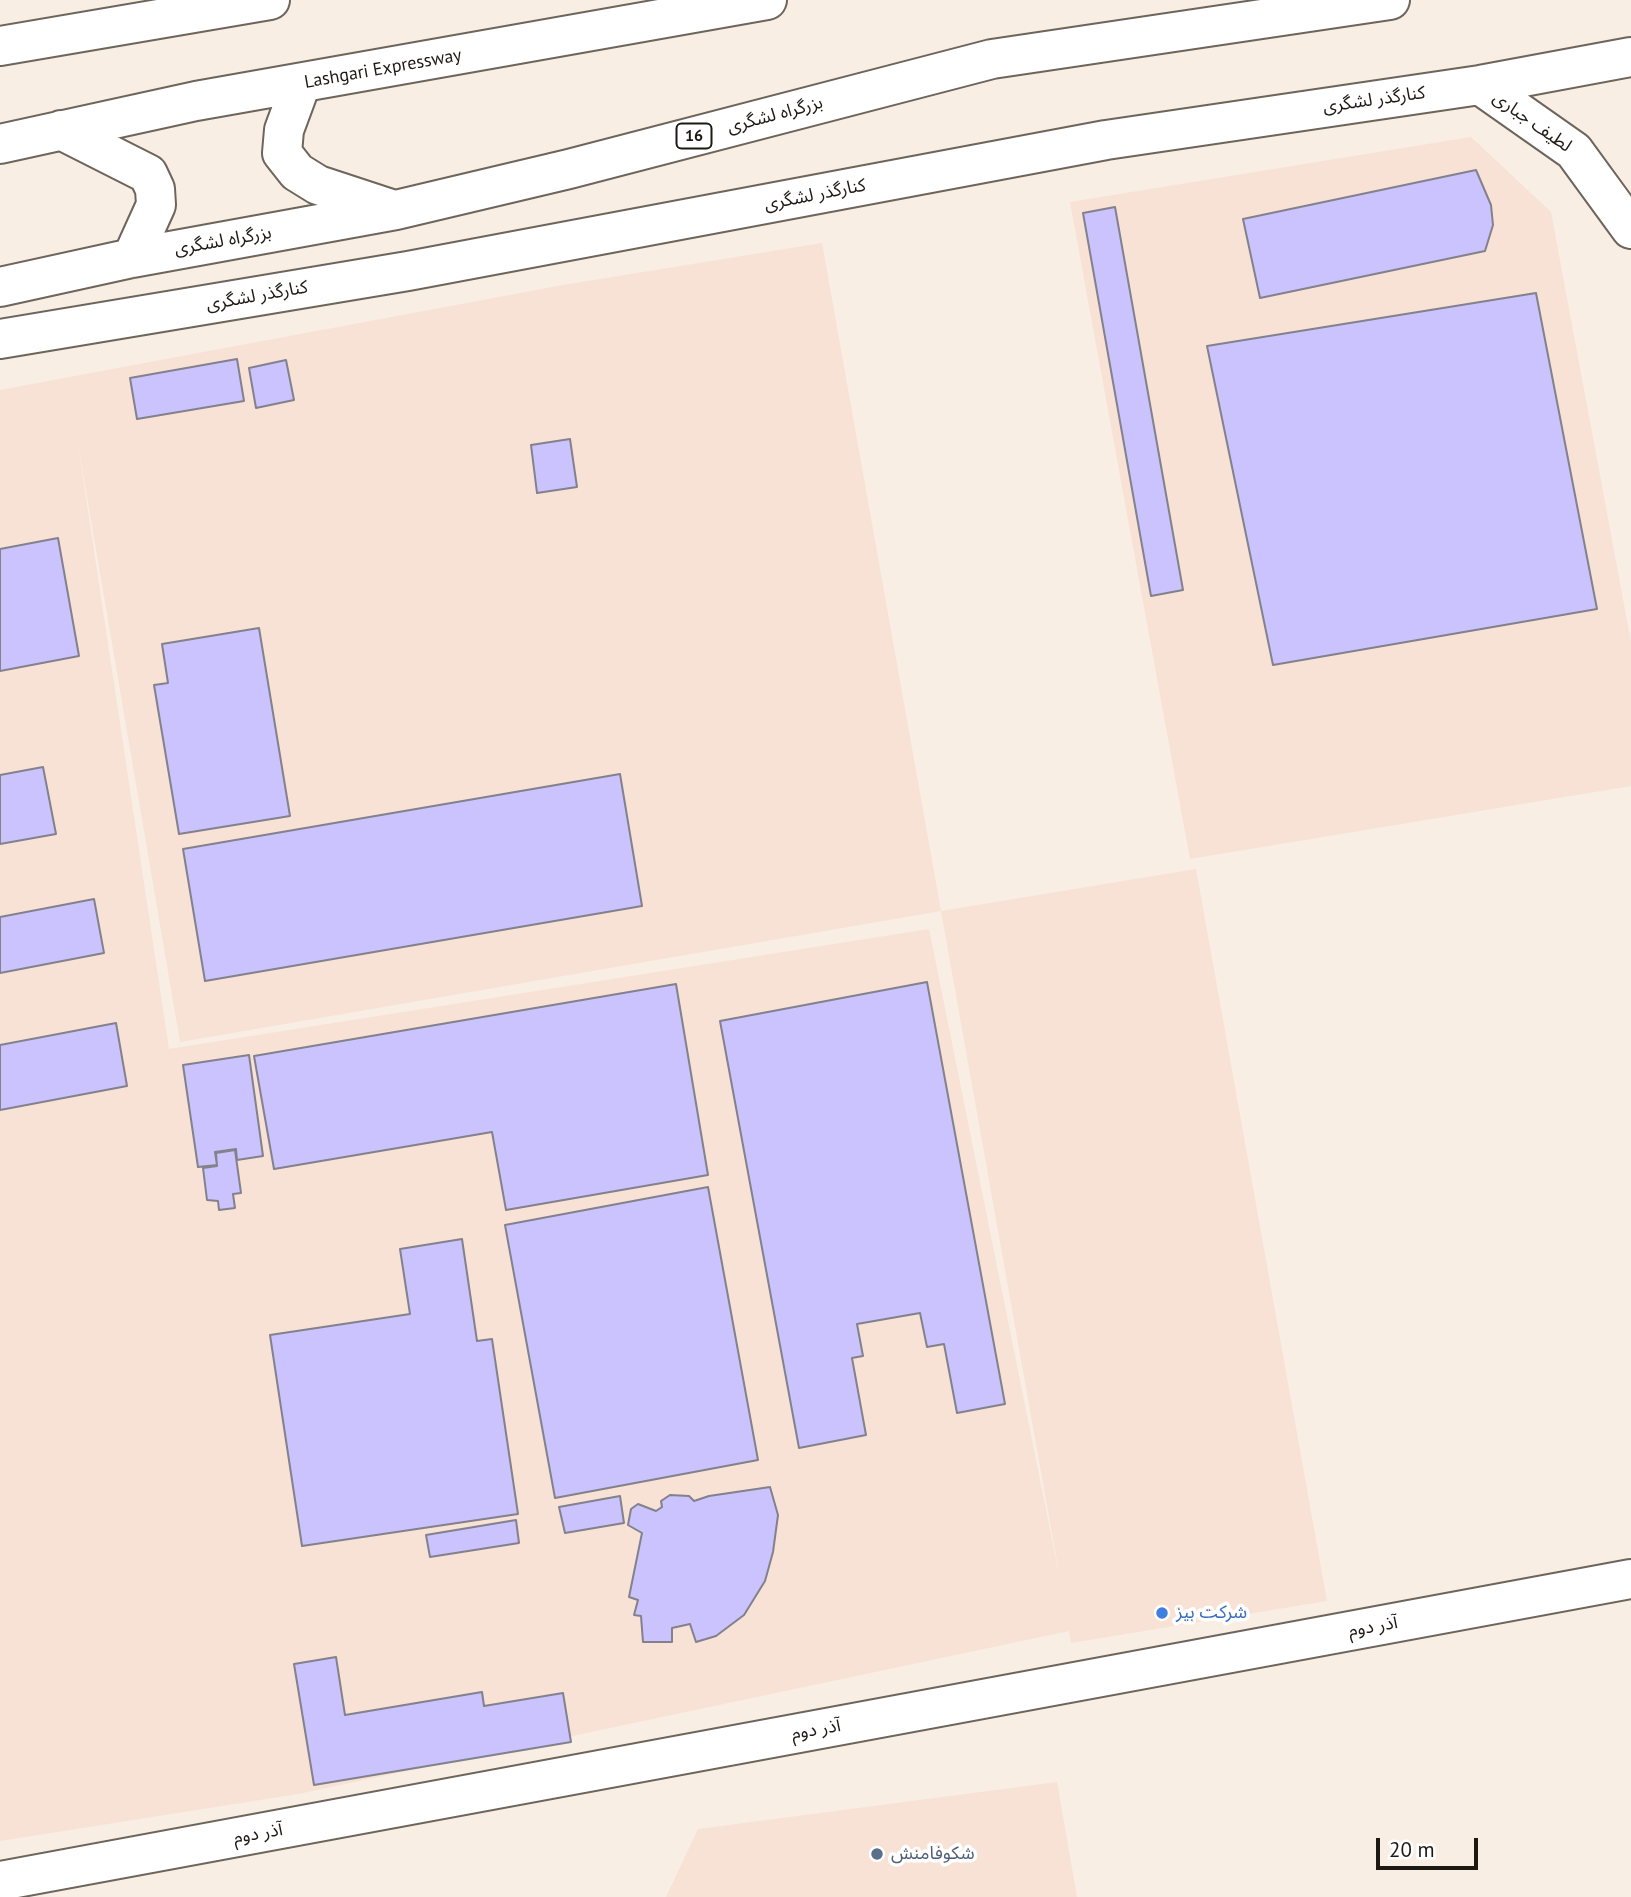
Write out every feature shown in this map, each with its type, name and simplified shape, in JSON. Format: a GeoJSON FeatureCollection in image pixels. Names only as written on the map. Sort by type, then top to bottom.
{"type":"FeatureCollection","features":[{"type":"Feature","properties":{"kind":"main road"},"geometry":{"type":"LineString","coordinates":[[0,46],[270,0]]}},
{"type":"Feature","properties":{"kind":"main road","name":"Lashgari Expressway"},"geometry":{"type":"LineString","coordinates":[[0,144],[196,101],[767,0]]}},
{"type":"Feature","properties":{"kind":"main road","name":"بزرگراه لشگری"},"geometry":{"type":"LineString","coordinates":[[0,287],[132,258],[396,210],[582,166],[992,59],[1390,0]]}},
{"type":"Feature","properties":{"kind":"main road","name":"کنارگذر لشگری"},"geometry":{"type":"LineString","coordinates":[[0,340],[408,271],[1106,140],[1480,85],[1631,57]]}},
{"type":"Feature","properties":{"kind":"main road"},"geometry":{"type":"LineString","coordinates":[[301,84],[284,130],[282,153],[297,172],[318,184],[396,210]]}},
{"type":"Feature","properties":{"kind":"main road","name":"لطیف جباری"},"geometry":{"type":"LineString","coordinates":[[1480,85],[1574,151],[1631,229]]}},
{"type":"Feature","properties":{"kind":"main road"},"geometry":{"type":"LineString","coordinates":[[61,130],[148,173],[155,190],[156,205],[150,224],[132,258]]}},
{"type":"Feature","properties":{"kind":"main road","name":"آذر دوم"},"geometry":{"type":"LineString","coordinates":[[0,1881],[1631,1579]]}},
{"type":"Feature","properties":{"kind":"shaded area"},"geometry":{"type":"Polygon","coordinates":[[[1471,137],[1551,212],[1631,642],[1631,786],[1190,859],[1070,202],[1471,137]]]}},
{"type":"Feature","properties":{"kind":"shaded area"},"geometry":{"type":"Polygon","coordinates":[[[822,243],[941,911],[1196,869],[1327,1601],[1071,1643],[1069,1631],[298,1794],[0,1841],[0,390],[563,285],[822,243]],[[77,438],[169,1049],[929,929],[1061,1584],[941,911],[180,1042],[77,438]]]}},
{"type":"Feature","properties":{"kind":"shaded area","name":"شکوفامنش"},"geometry":{"type":"Polygon","coordinates":[[[1057,1782],[1077,1897],[666,1897],[698,1829],[1057,1782]]]}},
{"type":"Feature","properties":{"kind":"building"},"geometry":{"type":"Polygon","coordinates":[[[1476,170],[1491,205],[1493,225],[1485,251],[1260,298],[1243,219],[1476,170]]]}},
{"type":"Feature","properties":{"kind":"building"},"geometry":{"type":"Polygon","coordinates":[[[1115,207],[1183,590],[1151,596],[1083,213],[1115,207]]]}},
{"type":"Feature","properties":{"kind":"building"},"geometry":{"type":"Polygon","coordinates":[[[1536,293],[1597,609],[1273,665],[1207,346],[1536,293]]]}},
{"type":"Feature","properties":{"kind":"building"},"geometry":{"type":"Polygon","coordinates":[[[237,359],[244,401],[137,419],[130,378],[237,359]]]}},
{"type":"Feature","properties":{"kind":"building"},"geometry":{"type":"Polygon","coordinates":[[[286,360],[294,400],[256,408],[249,368],[286,360]]]}},
{"type":"Feature","properties":{"kind":"building"},"geometry":{"type":"Polygon","coordinates":[[[570,439],[577,487],[537,493],[531,445],[570,439]]]}},
{"type":"Feature","properties":{"kind":"building"},"geometry":{"type":"Polygon","coordinates":[[[58,538],[79,656],[0,671],[0,549],[58,538]]]}},
{"type":"Feature","properties":{"kind":"building"},"geometry":{"type":"Polygon","coordinates":[[[259,628],[290,816],[179,834],[154,685],[168,683],[162,644],[259,628]]]}},
{"type":"Feature","properties":{"kind":"building"},"geometry":{"type":"Polygon","coordinates":[[[43,767],[56,834],[0,844],[0,775],[43,767]]]}},
{"type":"Feature","properties":{"kind":"building"},"geometry":{"type":"Polygon","coordinates":[[[620,774],[642,906],[205,981],[183,849],[620,774]]]}},
{"type":"Feature","properties":{"kind":"building"},"geometry":{"type":"Polygon","coordinates":[[[94,899],[104,953],[0,973],[0,917],[94,899]]]}},
{"type":"Feature","properties":{"kind":"building"},"geometry":{"type":"Polygon","coordinates":[[[927,982],[1005,1404],[957,1413],[944,1344],[927,1347],[920,1313],[857,1324],[863,1356],[852,1358],[866,1435],[799,1448],[720,1021],[927,982]]]}},
{"type":"Feature","properties":{"kind":"building"},"geometry":{"type":"Polygon","coordinates":[[[676,984],[708,1175],[506,1210],[492,1132],[274,1169],[254,1056],[676,984]]]}},
{"type":"Feature","properties":{"kind":"building"},"geometry":{"type":"Polygon","coordinates":[[[116,1023],[127,1086],[0,1110],[0,1045],[116,1023]]]}},
{"type":"Feature","properties":{"kind":"building"},"geometry":{"type":"Polygon","coordinates":[[[249,1055],[263,1156],[237,1160],[236,1149],[215,1152],[217,1165],[198,1167],[183,1065],[249,1055]]]}},
{"type":"Feature","properties":{"kind":"building"},"geometry":{"type":"Polygon","coordinates":[[[235,1150],[241,1193],[233,1194],[235,1208],[219,1210],[218,1201],[207,1200],[203,1168],[217,1166],[216,1153],[235,1150]]]}},
{"type":"Feature","properties":{"kind":"building"},"geometry":{"type":"Polygon","coordinates":[[[708,1187],[758,1460],[555,1498],[505,1225],[708,1187]]]}},
{"type":"Feature","properties":{"kind":"building"},"geometry":{"type":"Polygon","coordinates":[[[462,1239],[477,1341],[492,1339],[518,1514],[302,1546],[270,1335],[410,1314],[400,1249],[462,1239]]]}},
{"type":"Feature","properties":{"kind":"building"},"geometry":{"type":"Polygon","coordinates":[[[770,1487],[778,1515],[773,1552],[765,1581],[744,1615],[716,1636],[696,1642],[690,1624],[672,1628],[672,1642],[643,1642],[641,1616],[634,1615],[638,1600],[629,1597],[642,1533],[628,1525],[631,1509],[638,1504],[656,1511],[662,1507],[661,1501],[670,1495],[689,1496],[694,1501],[709,1496],[770,1487]]]}},
{"type":"Feature","properties":{"kind":"building"},"geometry":{"type":"Polygon","coordinates":[[[620,1496],[624,1523],[565,1533],[559,1507],[620,1496]]]}},
{"type":"Feature","properties":{"kind":"building"},"geometry":{"type":"Polygon","coordinates":[[[516,1520],[519,1543],[430,1557],[426,1535],[516,1520]]]}},
{"type":"Feature","properties":{"kind":"building"},"geometry":{"type":"Polygon","coordinates":[[[336,1657],[345,1715],[482,1692],[484,1706],[563,1693],[571,1742],[314,1785],[294,1664],[336,1657]]]}},
{"type":"Feature","properties":{"kind":"place","name":"شرکت بیز"},"geometry":{"type":"Point","coordinates":[1162,1613]}},
{"type":"Feature","properties":{"kind":"place","name":"شکوفامنش"},"geometry":{"type":"Point","coordinates":[877,1854]}}]}
